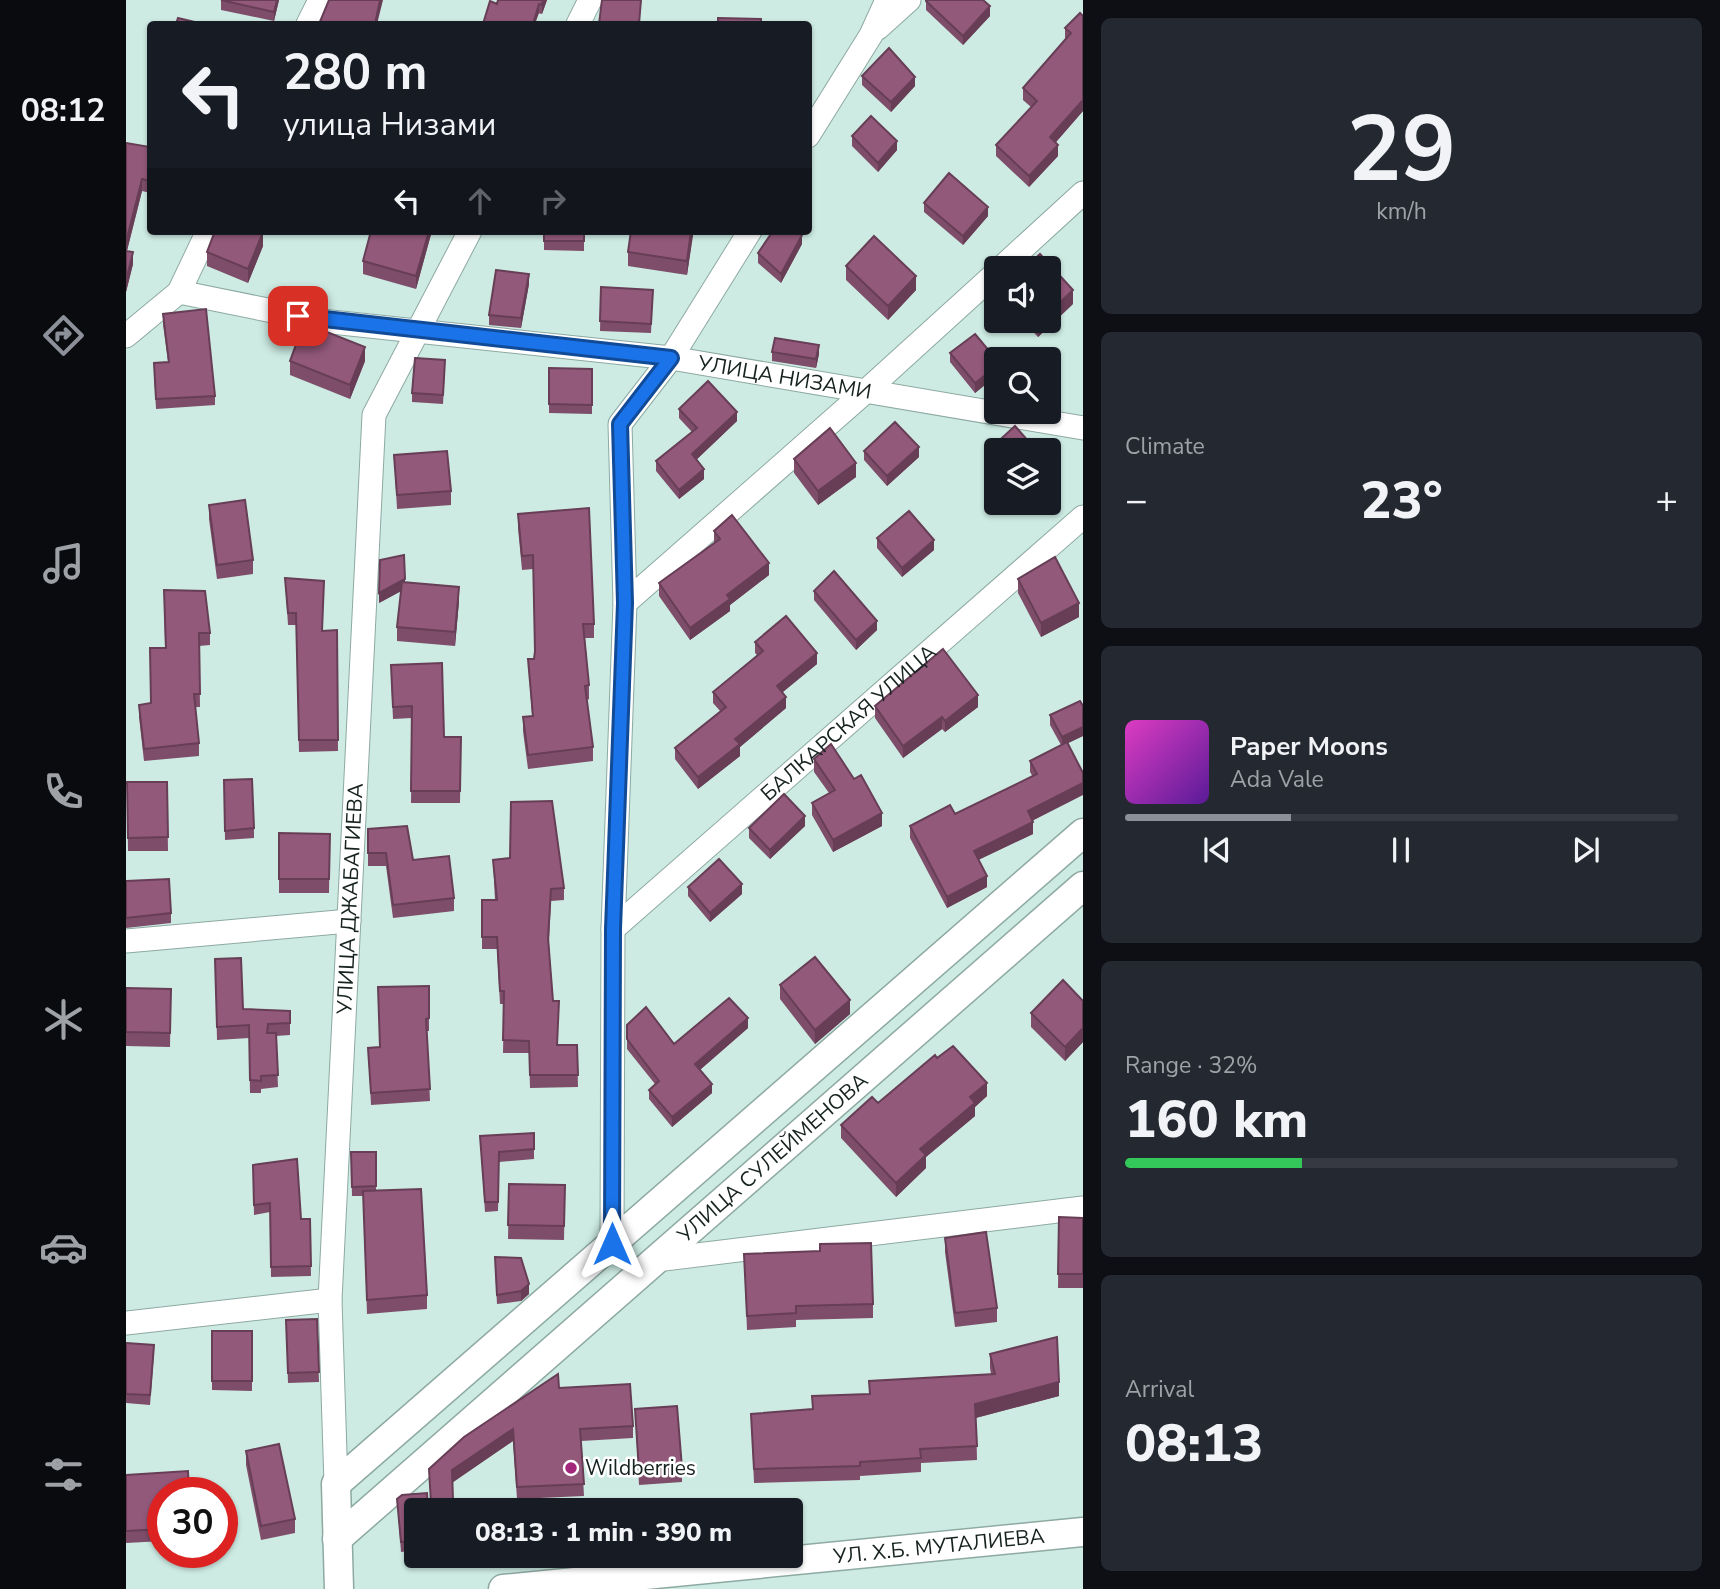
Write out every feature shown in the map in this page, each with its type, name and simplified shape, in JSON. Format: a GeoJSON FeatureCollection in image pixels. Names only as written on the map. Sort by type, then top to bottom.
{"type":"FeatureCollection","features":[{"type":"Feature","properties":{"kind":"main road","name":"УЛИЦА СУЛЕЙМЕНОВА"},"geometry":{"type":"LineString","coordinates":[[336,1484],[1083,833]]}},
{"type":"Feature","properties":{"kind":"main road","name":"УЛИЦА СУЛЕЙМЕНОВА"},"geometry":{"type":"LineString","coordinates":[[337,1539],[1083,886]]}},
{"type":"Feature","properties":{"kind":"main road","name":"УЛИЦА ДЖАБАГИЕВА"},"geometry":{"type":"LineString","coordinates":[[336,1484],[339,1589]]}},
{"type":"Feature","properties":{"kind":"main road","name":"УЛ. Х.Б. МУТАЛИЕВА"},"geometry":{"type":"LineString","coordinates":[[503,1589],[1083,1532]]}},
{"type":"Feature","properties":{"kind":"street"},"geometry":{"type":"LineString","coordinates":[[310,21],[320,0]]}},
{"type":"Feature","properties":{"kind":"street"},"geometry":{"type":"LineString","coordinates":[[580,21],[590,0]]}},
{"type":"Feature","properties":{"kind":"street"},"geometry":{"type":"LineString","coordinates":[[812,130],[871,35],[887,0]]}},
{"type":"Feature","properties":{"kind":"street"},"geometry":{"type":"LineString","coordinates":[[871,35],[909,0]]}},
{"type":"Feature","properties":{"kind":"street"},"geometry":{"type":"LineString","coordinates":[[1014,256],[1083,192]]}},
{"type":"Feature","properties":{"kind":"street"},"geometry":{"type":"LineString","coordinates":[[126,336],[179,292],[206,235]]}},
{"type":"Feature","properties":{"kind":"street","name":"УЛИЦА ДЖАБАГИЕВА"},"geometry":{"type":"LineString","coordinates":[[336,1484],[330,1300],[374,415],[468,235]]}},
{"type":"Feature","properties":{"kind":"street"},"geometry":{"type":"LineString","coordinates":[[612,1244],[613,929],[625,603],[620,424],[671,358],[748,235]]}},
{"type":"Feature","properties":{"kind":"street"},"geometry":{"type":"LineString","coordinates":[[625,603],[865,392],[984,283]]}},
{"type":"Feature","properties":{"kind":"street","name":"УЛИЦА НИЗАМИ"},"geometry":{"type":"LineString","coordinates":[[179,292],[322,321],[671,358],[1083,428]]}},
{"type":"Feature","properties":{"kind":"street","name":"БАЛКАРСКАЯ УЛИЦА"},"geometry":{"type":"LineString","coordinates":[[613,929],[1083,517]]}},
{"type":"Feature","properties":{"kind":"street"},"geometry":{"type":"LineString","coordinates":[[126,941],[349,921]]}},
{"type":"Feature","properties":{"kind":"street"},"geometry":{"type":"LineString","coordinates":[[656,1260],[1083,1208]]}},
{"type":"Feature","properties":{"kind":"street"},"geometry":{"type":"LineString","coordinates":[[126,1323],[330,1300]]}},
{"type":"Feature","properties":{"kind":"building"},"geometry":{"type":"Polygon","coordinates":[[[221,0],[277,0],[274,12],[221,0]]]}},
{"type":"Feature","properties":{"kind":"building"},"geometry":{"type":"Polygon","coordinates":[[[329,0],[380,0],[376,21],[320,21],[329,0]]]}},
{"type":"Feature","properties":{"kind":"building"},"geometry":{"type":"Polygon","coordinates":[[[498,0],[543,0],[534,21],[484,21],[490,1],[497,4],[498,0]]]}},
{"type":"Feature","properties":{"kind":"building"},"geometry":{"type":"Polygon","coordinates":[[[602,0],[641,0],[639,21],[599,21],[602,0]]]}},
{"type":"Feature","properties":{"kind":"building"},"geometry":{"type":"Polygon","coordinates":[[[926,0],[983,0],[990,6],[963,36],[926,0]]]}},
{"type":"Feature","properties":{"kind":"building"},"geometry":{"type":"Polygon","coordinates":[[[1080,13],[1083,16],[1083,100],[1050,137],[1058,145],[1029,176],[996,145],[1037,101],[1023,88],[1071,33],[1065,28],[1080,13]]]}},
{"type":"Feature","properties":{"kind":"building"},"geometry":{"type":"Polygon","coordinates":[[[718,18],[761,19],[761,21],[718,21],[718,18]]]}},
{"type":"Feature","properties":{"kind":"building"},"geometry":{"type":"Polygon","coordinates":[[[889,48],[915,77],[891,102],[862,76],[889,48]]]}},
{"type":"Feature","properties":{"kind":"building"},"geometry":{"type":"Polygon","coordinates":[[[871,116],[897,141],[878,163],[852,136],[871,116]]]}},
{"type":"Feature","properties":{"kind":"building"},"geometry":{"type":"Polygon","coordinates":[[[126,143],[147,146],[147,180],[142,179],[126,242],[126,143]]]}},
{"type":"Feature","properties":{"kind":"building"},"geometry":{"type":"Polygon","coordinates":[[[949,173],[988,207],[963,236],[924,203],[949,173]]]}},
{"type":"Feature","properties":{"kind":"building"},"geometry":{"type":"Polygon","coordinates":[[[213,235],[262,235],[248,269],[207,252],[213,235]]]}},
{"type":"Feature","properties":{"kind":"building"},"geometry":{"type":"Polygon","coordinates":[[[370,235],[428,235],[416,276],[363,261],[370,235]]]}},
{"type":"Feature","properties":{"kind":"building"},"geometry":{"type":"Polygon","coordinates":[[[544,235],[584,235],[584,241],[544,241],[544,235]]]}},
{"type":"Feature","properties":{"kind":"building"},"geometry":{"type":"Polygon","coordinates":[[[630,235],[690,235],[687,261],[628,252],[630,235]]]}},
{"type":"Feature","properties":{"kind":"building"},"geometry":{"type":"Polygon","coordinates":[[[770,235],[802,235],[781,274],[758,253],[770,235]]]}},
{"type":"Feature","properties":{"kind":"building"},"geometry":{"type":"Polygon","coordinates":[[[874,236],[916,276],[888,306],[846,266],[874,236]]]}},
{"type":"Feature","properties":{"kind":"building"},"geometry":{"type":"Polygon","coordinates":[[[126,251],[133,252],[126,281],[126,251]]]}},
{"type":"Feature","properties":{"kind":"building"},"geometry":{"type":"Polygon","coordinates":[[[496,270],[529,274],[521,318],[489,315],[496,270]]]}},
{"type":"Feature","properties":{"kind":"building"},"geometry":{"type":"Polygon","coordinates":[[[1061,277],[1073,290],[1061,302],[1061,277]]]}},
{"type":"Feature","properties":{"kind":"building"},"geometry":{"type":"Polygon","coordinates":[[[601,287],[653,290],[651,324],[600,321],[601,287]]]}},
{"type":"Feature","properties":{"kind":"building"},"geometry":{"type":"Polygon","coordinates":[[[206,309],[215,396],[156,399],[154,363],[169,362],[163,314],[206,309]]]}},
{"type":"Feature","properties":{"kind":"building"},"geometry":{"type":"Polygon","coordinates":[[[304,323],[365,347],[350,385],[290,361],[304,323]]]}},
{"type":"Feature","properties":{"kind":"building"},"geometry":{"type":"Polygon","coordinates":[[[975,334],[986,347],[984,376],[975,383],[950,353],[975,334]]]}},
{"type":"Feature","properties":{"kind":"building"},"geometry":{"type":"Polygon","coordinates":[[[775,338],[819,345],[816,359],[772,352],[775,338]]]}},
{"type":"Feature","properties":{"kind":"building"},"geometry":{"type":"Polygon","coordinates":[[[415,358],[445,360],[443,395],[412,393],[415,358]]]}},
{"type":"Feature","properties":{"kind":"building"},"geometry":{"type":"Polygon","coordinates":[[[549,368],[592,369],[592,405],[549,404],[549,368]]]}},
{"type":"Feature","properties":{"kind":"building"},"geometry":{"type":"Polygon","coordinates":[[[708,381],[737,412],[692,454],[704,469],[679,490],[656,461],[697,428],[679,409],[708,381]]]}},
{"type":"Feature","properties":{"kind":"building"},"geometry":{"type":"Polygon","coordinates":[[[895,422],[919,447],[887,476],[864,451],[895,422]]]}},
{"type":"Feature","properties":{"kind":"building"},"geometry":{"type":"Polygon","coordinates":[[[1015,426],[1026,438],[1002,438],[1015,426]]]}},
{"type":"Feature","properties":{"kind":"building"},"geometry":{"type":"Polygon","coordinates":[[[830,428],[856,463],[818,491],[794,459],[830,428]]]}},
{"type":"Feature","properties":{"kind":"building"},"geometry":{"type":"Polygon","coordinates":[[[447,451],[451,491],[397,495],[394,455],[447,451]]]}},
{"type":"Feature","properties":{"kind":"building"},"geometry":{"type":"Polygon","coordinates":[[[245,500],[253,560],[217,565],[209,505],[245,500]]]}},
{"type":"Feature","properties":{"kind":"building"},"geometry":{"type":"Polygon","coordinates":[[[589,508],[594,624],[583,624],[589,685],[585,686],[593,747],[528,755],[523,717],[533,716],[528,659],[534,659],[535,651],[533,555],[522,556],[518,514],[589,508]]]}},
{"type":"Feature","properties":{"kind":"building"},"geometry":{"type":"Polygon","coordinates":[[[909,511],[934,540],[902,568],[877,538],[909,511]]]}},
{"type":"Feature","properties":{"kind":"building"},"geometry":{"type":"Polygon","coordinates":[[[732,515],[769,563],[727,595],[730,599],[690,628],[659,583],[720,539],[714,531],[732,515]]]}},
{"type":"Feature","properties":{"kind":"building"},"geometry":{"type":"Polygon","coordinates":[[[404,555],[405,579],[379,593],[380,560],[404,555]]]}},
{"type":"Feature","properties":{"kind":"building"},"geometry":{"type":"Polygon","coordinates":[[[1055,557],[1079,603],[1041,623],[1018,579],[1055,557]]]}},
{"type":"Feature","properties":{"kind":"building"},"geometry":{"type":"Polygon","coordinates":[[[834,571],[877,621],[856,640],[814,591],[834,571]]]}},
{"type":"Feature","properties":{"kind":"building"},"geometry":{"type":"Polygon","coordinates":[[[285,578],[324,581],[322,631],[337,630],[338,740],[299,740],[296,613],[288,613],[285,578]]]}},
{"type":"Feature","properties":{"kind":"building"},"geometry":{"type":"Polygon","coordinates":[[[402,582],[459,587],[455,632],[397,627],[402,582]]]}},
{"type":"Feature","properties":{"kind":"building"},"geometry":{"type":"Polygon","coordinates":[[[164,590],[205,591],[210,633],[199,633],[200,694],[194,694],[199,743],[144,749],[139,705],[151,703],[150,648],[166,648],[164,590]]]}},
{"type":"Feature","properties":{"kind":"building"},"geometry":{"type":"Polygon","coordinates":[[[786,616],[817,653],[777,686],[786,697],[735,739],[740,744],[698,777],[675,748],[726,707],[713,692],[763,651],[755,642],[786,616]]]}},
{"type":"Feature","properties":{"kind":"building"},"geometry":{"type":"Polygon","coordinates":[[[943,649],[978,695],[945,721],[942,717],[903,746],[875,706],[943,649]]]}},
{"type":"Feature","properties":{"kind":"building"},"geometry":{"type":"Polygon","coordinates":[[[442,663],[444,737],[461,737],[460,791],[411,791],[412,706],[393,707],[391,665],[442,663]]]}},
{"type":"Feature","properties":{"kind":"building"},"geometry":{"type":"Polygon","coordinates":[[[1080,701],[1083,706],[1083,727],[1062,737],[1050,715],[1080,701]]]}},
{"type":"Feature","properties":{"kind":"building"},"geometry":{"type":"Polygon","coordinates":[[[1067,742],[1083,773],[1083,783],[1028,811],[1033,822],[974,851],[987,876],[947,897],[910,826],[950,805],[955,814],[1037,774],[1030,761],[1067,742]]]}},
{"type":"Feature","properties":{"kind":"building"},"geometry":{"type":"Polygon","coordinates":[[[831,744],[854,779],[861,775],[882,813],[833,840],[812,803],[835,790],[814,759],[831,744]]]}},
{"type":"Feature","properties":{"kind":"building"},"geometry":{"type":"Polygon","coordinates":[[[252,779],[254,828],[225,831],[224,780],[252,779]]]}},
{"type":"Feature","properties":{"kind":"building"},"geometry":{"type":"Polygon","coordinates":[[[127,782],[167,782],[168,837],[128,838],[127,782]]]}},
{"type":"Feature","properties":{"kind":"building"},"geometry":{"type":"Polygon","coordinates":[[[784,794],[805,816],[770,850],[749,828],[784,794]]]}},
{"type":"Feature","properties":{"kind":"building"},"geometry":{"type":"Polygon","coordinates":[[[552,801],[564,888],[551,889],[548,938],[553,1001],[559,1001],[557,1045],[577,1045],[578,1075],[530,1075],[529,1041],[503,1040],[504,991],[500,991],[497,937],[482,937],[482,900],[497,900],[493,860],[510,858],[511,802],[552,801]]]}},
{"type":"Feature","properties":{"kind":"building"},"geometry":{"type":"Polygon","coordinates":[[[407,826],[413,860],[449,856],[454,898],[393,905],[386,853],[368,853],[368,829],[407,826]]]}},
{"type":"Feature","properties":{"kind":"building"},"geometry":{"type":"Polygon","coordinates":[[[279,833],[330,834],[329,879],[279,879],[279,833]]]}},
{"type":"Feature","properties":{"kind":"building"},"geometry":{"type":"Polygon","coordinates":[[[719,859],[742,884],[710,913],[688,887],[719,859]]]}},
{"type":"Feature","properties":{"kind":"building"},"geometry":{"type":"Polygon","coordinates":[[[169,879],[171,913],[126,918],[126,881],[169,879]]]}},
{"type":"Feature","properties":{"kind":"building"},"geometry":{"type":"Polygon","coordinates":[[[815,957],[850,1000],[815,1030],[780,985],[815,957]]]}},
{"type":"Feature","properties":{"kind":"building"},"geometry":{"type":"Polygon","coordinates":[[[241,958],[243,1009],[290,1011],[290,1023],[268,1024],[267,1033],[276,1033],[278,1075],[261,1076],[261,1081],[250,1080],[249,1025],[217,1027],[215,959],[241,958]]]}},
{"type":"Feature","properties":{"kind":"building"},"geometry":{"type":"Polygon","coordinates":[[[1063,980],[1083,1001],[1083,1028],[1065,1047],[1031,1013],[1063,980]]]}},
{"type":"Feature","properties":{"kind":"building"},"geometry":{"type":"Polygon","coordinates":[[[429,986],[429,1018],[426,1019],[430,1089],[371,1093],[368,1048],[380,1047],[378,987],[429,986]]]}},
{"type":"Feature","properties":{"kind":"building"},"geometry":{"type":"Polygon","coordinates":[[[126,988],[171,989],[170,1033],[126,1032],[126,988]]]}},
{"type":"Feature","properties":{"kind":"building"},"geometry":{"type":"Polygon","coordinates":[[[729,998],[748,1018],[695,1064],[712,1084],[672,1117],[649,1090],[659,1081],[627,1039],[627,1025],[646,1007],[674,1044],[729,998]]]}},
{"type":"Feature","properties":{"kind":"building"},"geometry":{"type":"Polygon","coordinates":[[[953,1046],[987,1083],[970,1097],[975,1103],[920,1149],[926,1155],[896,1183],[841,1125],[872,1097],[878,1103],[935,1055],[937,1058],[953,1046]]]}},
{"type":"Feature","properties":{"kind":"building"},"geometry":{"type":"Polygon","coordinates":[[[534,1133],[534,1149],[499,1152],[498,1202],[485,1202],[480,1136],[534,1133]]]}},
{"type":"Feature","properties":{"kind":"building"},"geometry":{"type":"Polygon","coordinates":[[[351,1152],[376,1152],[376,1186],[352,1187],[351,1152]]]}},
{"type":"Feature","properties":{"kind":"building"},"geometry":{"type":"Polygon","coordinates":[[[297,1159],[301,1219],[310,1219],[311,1266],[271,1267],[270,1203],[254,1205],[253,1165],[297,1159]]]}},
{"type":"Feature","properties":{"kind":"building"},"geometry":{"type":"Polygon","coordinates":[[[509,1184],[565,1185],[564,1226],[508,1225],[509,1184]]]}},
{"type":"Feature","properties":{"kind":"building"},"geometry":{"type":"Polygon","coordinates":[[[421,1189],[427,1295],[367,1300],[363,1191],[421,1189]]]}},
{"type":"Feature","properties":{"kind":"building"},"geometry":{"type":"Polygon","coordinates":[[[1059,1217],[1083,1218],[1083,1274],[1058,1274],[1059,1217]]]}},
{"type":"Feature","properties":{"kind":"building"},"geometry":{"type":"Polygon","coordinates":[[[986,1232],[997,1308],[955,1313],[945,1238],[986,1232]]]}},
{"type":"Feature","properties":{"kind":"building"},"geometry":{"type":"Polygon","coordinates":[[[871,1243],[873,1304],[796,1306],[796,1313],[747,1316],[744,1254],[820,1251],[820,1244],[871,1243]]]}},
{"type":"Feature","properties":{"kind":"building"},"geometry":{"type":"Polygon","coordinates":[[[495,1257],[521,1258],[529,1284],[521,1291],[497,1295],[495,1257]]]}},
{"type":"Feature","properties":{"kind":"building"},"geometry":{"type":"Polygon","coordinates":[[[317,1319],[319,1372],[288,1373],[286,1320],[317,1319]]]}},
{"type":"Feature","properties":{"kind":"building"},"geometry":{"type":"Polygon","coordinates":[[[212,1331],[252,1331],[252,1381],[212,1381],[212,1331]]]}},
{"type":"Feature","properties":{"kind":"building"},"geometry":{"type":"Polygon","coordinates":[[[1057,1337],[1059,1382],[975,1404],[977,1446],[920,1449],[921,1458],[860,1462],[860,1466],[754,1469],[751,1414],[813,1409],[812,1396],[870,1394],[869,1381],[995,1374],[990,1354],[1057,1337]]]}},
{"type":"Feature","properties":{"kind":"building"},"geometry":{"type":"Polygon","coordinates":[[[126,1343],[154,1345],[150,1395],[126,1394],[126,1343]]]}},
{"type":"Feature","properties":{"kind":"building"},"geometry":{"type":"Polygon","coordinates":[[[558,1374],[559,1388],[630,1384],[633,1426],[580,1429],[584,1484],[517,1487],[513,1429],[452,1470],[453,1498],[431,1498],[429,1469],[464,1437],[558,1374]]]}},
{"type":"Feature","properties":{"kind":"building"},"geometry":{"type":"Polygon","coordinates":[[[677,1406],[682,1468],[639,1471],[635,1409],[677,1406]]]}},
{"type":"Feature","properties":{"kind":"building"},"geometry":{"type":"Polygon","coordinates":[[[279,1444],[295,1519],[261,1526],[246,1451],[279,1444]]]}},
{"type":"Feature","properties":{"kind":"building"},"geometry":{"type":"Polygon","coordinates":[[[188,1471],[188,1477],[147,1477],[147,1530],[126,1531],[126,1475],[188,1471]]]}},
{"type":"Feature","properties":{"kind":"building"},"geometry":{"type":"Polygon","coordinates":[[[427,1493],[427,1498],[404,1498],[404,1542],[401,1542],[397,1499],[402,1495],[427,1493]]]}},
{"type":"Feature","properties":{"kind":"place","name":"Wildberries"},"geometry":{"type":"Point","coordinates":[571,1468]}},
{"type":"Feature","properties":{"kind":"route"},"geometry":{"type":"LineString","coordinates":[[298,316],[322,321],[671,358],[620,424],[625,603],[613,929],[612,1244]]}}]}
